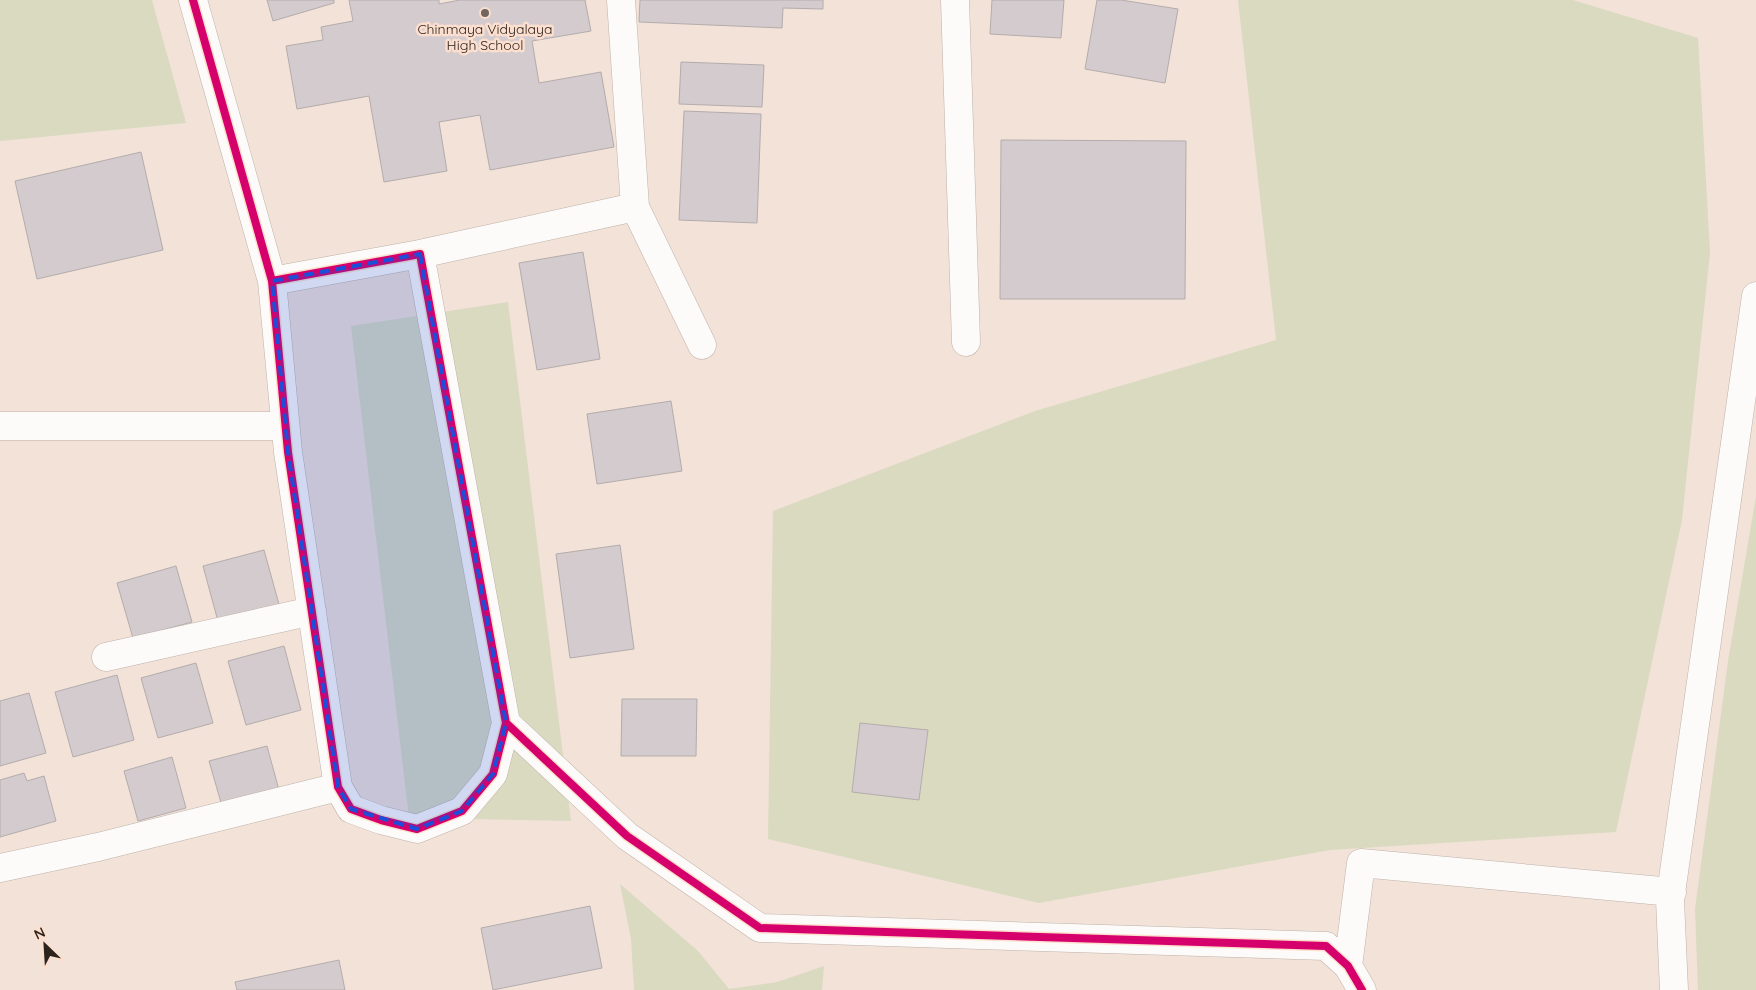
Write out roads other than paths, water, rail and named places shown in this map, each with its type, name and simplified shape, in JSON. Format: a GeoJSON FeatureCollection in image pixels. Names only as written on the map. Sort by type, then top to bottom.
{"type":"FeatureCollection","features":[{"type":"Feature","properties":{"kind":"street"},"geometry":{"type":"LineString","coordinates":[[193,0],[272,281],[285,426],[338,787],[351,809],[381,820],[417,829],[462,811],[493,774],[506,723],[420,254]]}},
{"type":"Feature","properties":{"kind":"street"},"geometry":{"type":"LineString","coordinates":[[621,0],[635,207],[702,345]]}},
{"type":"Feature","properties":{"kind":"street"},"geometry":{"type":"LineString","coordinates":[[955,0],[966,342]]}},
{"type":"Feature","properties":{"kind":"street"},"geometry":{"type":"LineString","coordinates":[[272,281],[420,254],[635,207]]}},
{"type":"Feature","properties":{"kind":"street"},"geometry":{"type":"LineString","coordinates":[[1674,990],[1670,900],[1751,374],[1756,296]]}},
{"type":"Feature","properties":{"kind":"street"},"geometry":{"type":"LineString","coordinates":[[0,426],[285,426]]}},
{"type":"Feature","properties":{"kind":"street"},"geometry":{"type":"LineString","coordinates":[[106,657],[312,610]]}},
{"type":"Feature","properties":{"kind":"street"},"geometry":{"type":"LineString","coordinates":[[506,723],[627,836],[760,928],[1326,946],[1348,966],[1362,990]]}},
{"type":"Feature","properties":{"kind":"street"},"geometry":{"type":"LineString","coordinates":[[0,868],[98,847],[338,787]]}},
{"type":"Feature","properties":{"kind":"street"},"geometry":{"type":"LineString","coordinates":[[1348,966],[1361,863],[1672,892]]}},
{"type":"Feature","properties":{"kind":"place","name":"Chinmaya Vidyalaya High School"},"geometry":{"type":"Point","coordinates":[485,13]}}]}
